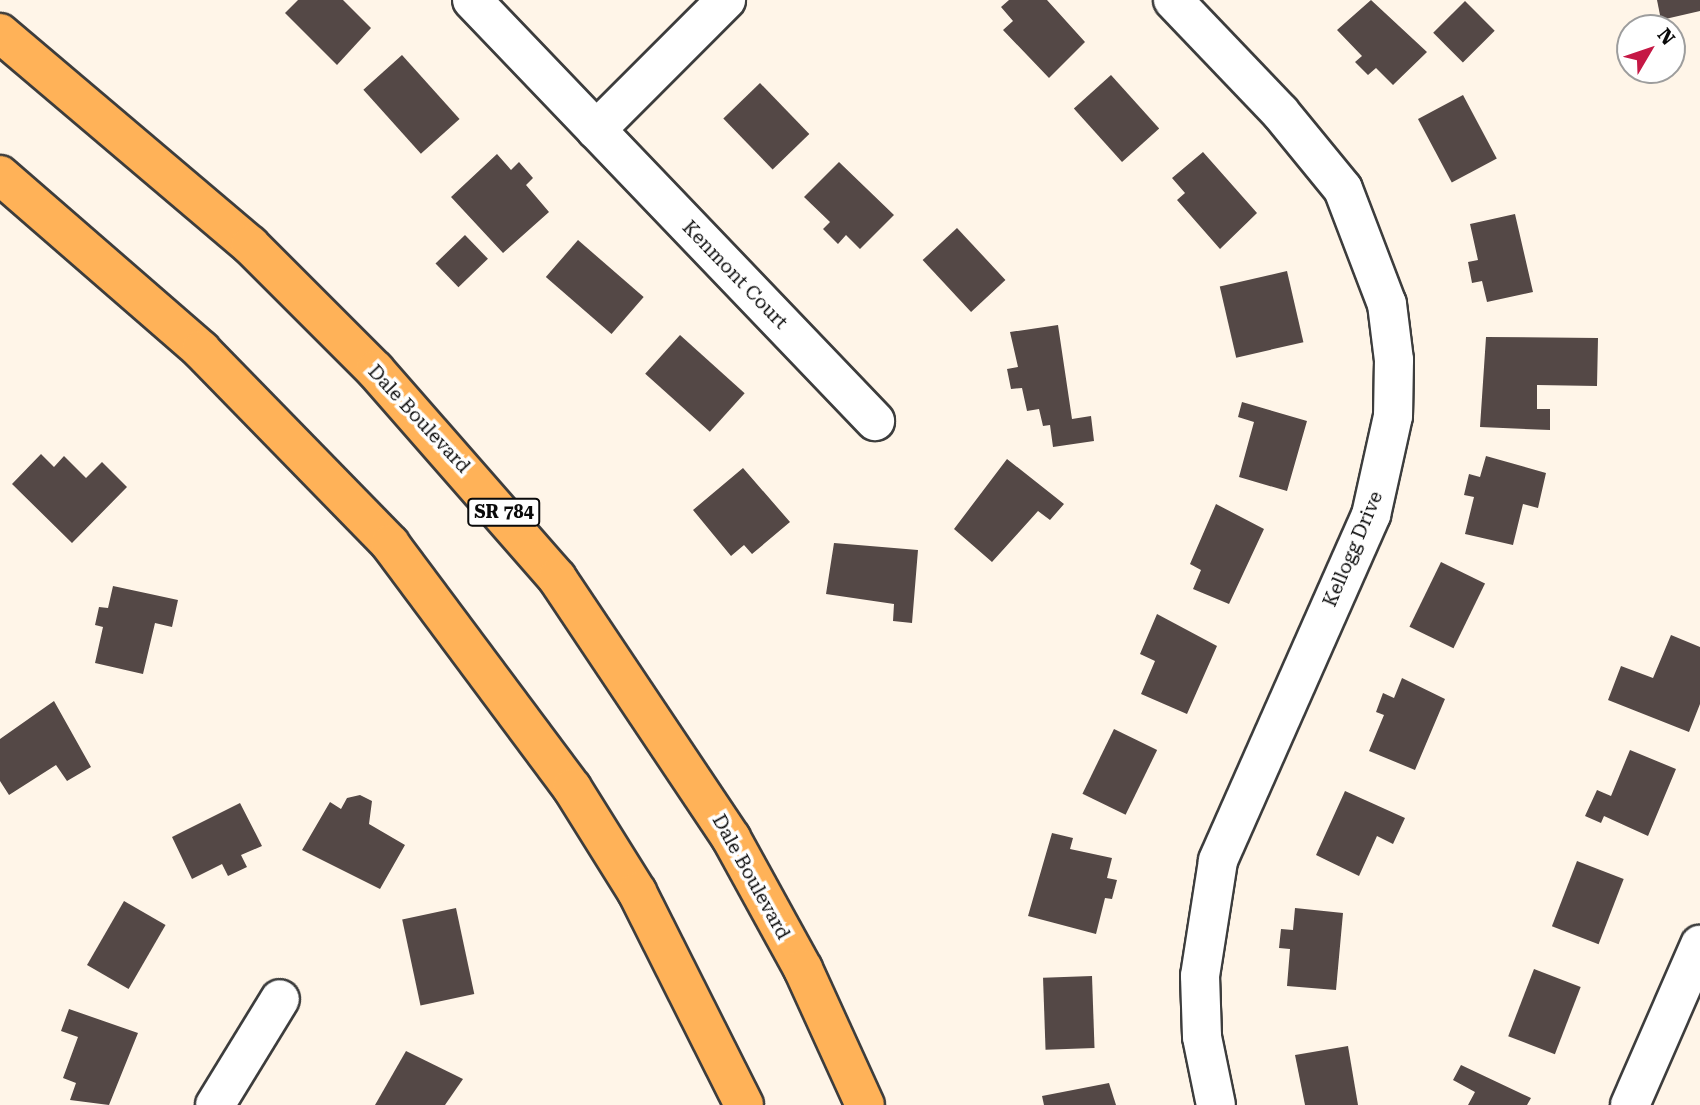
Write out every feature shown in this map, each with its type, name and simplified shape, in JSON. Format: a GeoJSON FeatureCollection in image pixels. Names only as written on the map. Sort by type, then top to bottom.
{"type":"FeatureCollection","features":[{"type":"Feature","properties":{"kind":"main road","name":"Dale Boulevard"},"geometry":{"type":"LineString","coordinates":[[0,33],[250,245],[375,370],[534,550],[649,707],[731,838],[803,969],[865,1105]]}},
{"type":"Feature","properties":{"kind":"main road"},"geometry":{"type":"LineString","coordinates":[[0,175],[201,350],[390,544],[572,788],[637,892],[744,1105]]}},
{"type":"Feature","properties":{"kind":"street","name":"Kenmont Court"},"geometry":{"type":"LineString","coordinates":[[472,0],[875,421]]}},
{"type":"Feature","properties":{"kind":"street"},"geometry":{"type":"LineString","coordinates":[[596,130],[726,0]]}},
{"type":"Feature","properties":{"kind":"street","name":"Kellogg Drive"},"geometry":{"type":"LineString","coordinates":[[1173,0],[1280,112],[1343,189],[1383,291],[1394,360],[1394,416],[1370,515],[1218,861],[1200,976],[1202,1037],[1216,1105]]}},
{"type":"Feature","properties":{"kind":"street"},"geometry":{"type":"LineString","coordinates":[[1630,1105],[1700,945]]}},
{"type":"Feature","properties":{"kind":"street"},"geometry":{"type":"LineString","coordinates":[[215,1105],[280,999]]}},
{"type":"Feature","properties":{"kind":"building"},"geometry":{"type":"Polygon","coordinates":[[[298,0],[343,0],[371,28],[337,65],[285,13],[298,0]]]}},
{"type":"Feature","properties":{"kind":"building"},"geometry":{"type":"Polygon","coordinates":[[[1009,0],[1047,0],[1085,42],[1049,78],[1003,30],[1013,21],[1001,7],[1009,0]]]}},
{"type":"Feature","properties":{"kind":"building"},"geometry":{"type":"Polygon","coordinates":[[[1371,0],[1427,52],[1393,85],[1376,68],[1368,75],[1355,62],[1362,56],[1337,30],[1371,0]]]}},
{"type":"Feature","properties":{"kind":"building"},"geometry":{"type":"Polygon","coordinates":[[[1657,0],[1700,0],[1700,11],[1686,14],[1660,14],[1657,0]]]}},
{"type":"Feature","properties":{"kind":"building"},"geometry":{"type":"Polygon","coordinates":[[[1465,1],[1495,31],[1463,63],[1433,33],[1465,1]]]}},
{"type":"Feature","properties":{"kind":"building"},"geometry":{"type":"Polygon","coordinates":[[[402,55],[460,119],[421,154],[363,90],[402,55]]]}},
{"type":"Feature","properties":{"kind":"building"},"geometry":{"type":"Polygon","coordinates":[[[1111,75],[1159,129],[1122,162],[1074,108],[1111,75]]]}},
{"type":"Feature","properties":{"kind":"building"},"geometry":{"type":"Polygon","coordinates":[[[760,83],[809,134],[773,170],[723,118],[760,83]]]}},
{"type":"Feature","properties":{"kind":"building"},"geometry":{"type":"Polygon","coordinates":[[[1463,95],[1497,159],[1452,183],[1418,119],[1463,95]]]}},
{"type":"Feature","properties":{"kind":"building"},"geometry":{"type":"Polygon","coordinates":[[[1203,152],[1257,213],[1220,249],[1177,200],[1185,193],[1172,178],[1203,152]]]}},
{"type":"Feature","properties":{"kind":"building"},"geometry":{"type":"Polygon","coordinates":[[[497,154],[511,170],[519,162],[533,178],[526,185],[549,212],[503,253],[451,197],[497,154]]]}},
{"type":"Feature","properties":{"kind":"building"},"geometry":{"type":"Polygon","coordinates":[[[839,162],[894,215],[860,249],[846,235],[838,244],[823,229],[830,222],[804,197],[839,162]]]}},
{"type":"Feature","properties":{"kind":"building"},"geometry":{"type":"Polygon","coordinates":[[[1515,214],[1533,292],[1487,302],[1482,281],[1472,283],[1468,262],[1478,260],[1470,224],[1515,214]]]}},
{"type":"Feature","properties":{"kind":"building"},"geometry":{"type":"Polygon","coordinates":[[[957,228],[1005,280],[971,312],[923,260],[957,228]]]}},
{"type":"Feature","properties":{"kind":"building"},"geometry":{"type":"Polygon","coordinates":[[[465,235],[488,259],[458,287],[436,263],[465,235]]]}},
{"type":"Feature","properties":{"kind":"building"},"geometry":{"type":"Polygon","coordinates":[[[578,240],[644,297],[612,334],[546,277],[578,240]]]}},
{"type":"Feature","properties":{"kind":"building"},"geometry":{"type":"Polygon","coordinates":[[[1287,271],[1303,342],[1236,358],[1220,287],[1287,271]]]}},
{"type":"Feature","properties":{"kind":"building"},"geometry":{"type":"Polygon","coordinates":[[[1058,325],[1072,419],[1091,416],[1094,441],[1053,447],[1050,425],[1043,426],[1039,409],[1027,411],[1022,388],[1011,389],[1007,369],[1018,367],[1010,332],[1058,325]]]}},
{"type":"Feature","properties":{"kind":"building"},"geometry":{"type":"Polygon","coordinates":[[[680,335],[745,393],[710,432],[645,374],[680,335]]]}},
{"type":"Feature","properties":{"kind":"building"},"geometry":{"type":"Polygon","coordinates":[[[1486,337],[1598,338],[1597,386],[1537,385],[1537,409],[1550,409],[1550,430],[1480,427],[1486,337]]]}},
{"type":"Feature","properties":{"kind":"building"},"geometry":{"type":"Polygon","coordinates":[[[1242,402],[1307,421],[1287,491],[1239,477],[1254,422],[1238,417],[1242,402]]]}},
{"type":"Feature","properties":{"kind":"building"},"geometry":{"type":"Polygon","coordinates":[[[41,454],[54,467],[64,456],[86,478],[102,462],[127,487],[72,543],[12,484],[41,454]]]}},
{"type":"Feature","properties":{"kind":"building"},"geometry":{"type":"Polygon","coordinates":[[[1486,456],[1546,473],[1538,508],[1523,504],[1513,545],[1465,534],[1474,497],[1464,495],[1469,474],[1480,477],[1486,456]]]}},
{"type":"Feature","properties":{"kind":"building"},"geometry":{"type":"Polygon","coordinates":[[[1007,459],[1064,504],[1050,520],[1038,511],[992,562],[954,529],[1007,459]]]}},
{"type":"Feature","properties":{"kind":"building"},"geometry":{"type":"Polygon","coordinates":[[[743,468],[790,522],[752,554],[744,545],[731,556],[693,510],[743,468]]]}},
{"type":"Feature","properties":{"kind":"building"},"geometry":{"type":"Polygon","coordinates":[[[1216,504],[1264,529],[1229,604],[1193,589],[1201,570],[1190,564],[1216,504]]]}},
{"type":"Feature","properties":{"kind":"building"},"geometry":{"type":"Polygon","coordinates":[[[834,543],[918,550],[912,623],[893,621],[894,604],[826,594],[834,543]]]}},
{"type":"Feature","properties":{"kind":"building"},"geometry":{"type":"Polygon","coordinates":[[[1441,562],[1485,583],[1453,648],[1409,627],[1441,562]]]}},
{"type":"Feature","properties":{"kind":"building"},"geometry":{"type":"Polygon","coordinates":[[[113,586],[178,600],[172,627],[155,623],[143,674],[95,663],[103,627],[95,625],[99,607],[108,608],[113,586]]]}},
{"type":"Feature","properties":{"kind":"building"},"geometry":{"type":"Polygon","coordinates":[[[1157,614],[1217,646],[1187,714],[1141,694],[1155,661],[1140,654],[1157,614]]]}},
{"type":"Feature","properties":{"kind":"building"},"geometry":{"type":"Polygon","coordinates":[[[1671,635],[1700,647],[1700,704],[1689,732],[1608,700],[1621,666],[1653,678],[1671,635]]]}},
{"type":"Feature","properties":{"kind":"building"},"geometry":{"type":"Polygon","coordinates":[[[1402,678],[1445,699],[1415,770],[1369,751],[1384,715],[1376,712],[1383,693],[1394,698],[1402,678]]]}},
{"type":"Feature","properties":{"kind":"building"},"geometry":{"type":"Polygon","coordinates":[[[54,701],[91,767],[67,781],[56,765],[9,795],[0,781],[0,739],[54,701]]]}},
{"type":"Feature","properties":{"kind":"building"},"geometry":{"type":"Polygon","coordinates":[[[1114,729],[1157,750],[1126,815],[1082,794],[1114,729]]]}},
{"type":"Feature","properties":{"kind":"building"},"geometry":{"type":"Polygon","coordinates":[[[1630,750],[1676,769],[1648,836],[1604,816],[1601,823],[1585,816],[1597,790],[1611,796],[1630,750]]]}},
{"type":"Feature","properties":{"kind":"building"},"geometry":{"type":"Polygon","coordinates":[[[1345,791],[1405,818],[1393,844],[1377,836],[1359,876],[1316,855],[1345,791]]]}},
{"type":"Feature","properties":{"kind":"building"},"geometry":{"type":"Polygon","coordinates":[[[360,795],[372,801],[369,824],[405,845],[380,889],[302,850],[330,802],[341,809],[347,798],[360,795]]]}},
{"type":"Feature","properties":{"kind":"building"},"geometry":{"type":"Polygon","coordinates":[[[240,803],[262,846],[241,855],[247,867],[228,876],[222,864],[192,879],[172,837],[240,803]]]}},
{"type":"Feature","properties":{"kind":"building"},"geometry":{"type":"Polygon","coordinates":[[[1052,833],[1073,838],[1070,849],[1112,858],[1107,878],[1117,880],[1112,899],[1105,898],[1096,934],[1028,916],[1052,833]]]}},
{"type":"Feature","properties":{"kind":"building"},"geometry":{"type":"Polygon","coordinates":[[[1577,861],[1624,879],[1599,944],[1552,926],[1577,861]]]}},
{"type":"Feature","properties":{"kind":"building"},"geometry":{"type":"Polygon","coordinates":[[[124,901],[166,925],[129,989],[87,965],[124,901]]]}},
{"type":"Feature","properties":{"kind":"building"},"geometry":{"type":"Polygon","coordinates":[[[456,908],[474,994],[420,1006],[402,919],[456,908]]]}},
{"type":"Feature","properties":{"kind":"building"},"geometry":{"type":"Polygon","coordinates":[[[1295,908],[1343,913],[1336,990],[1287,986],[1290,949],[1279,948],[1281,929],[1293,930],[1295,908]]]}},
{"type":"Feature","properties":{"kind":"building"},"geometry":{"type":"Polygon","coordinates":[[[1534,969],[1581,987],[1555,1054],[1508,1036],[1534,969]]]}},
{"type":"Feature","properties":{"kind":"building"},"geometry":{"type":"Polygon","coordinates":[[[1092,976],[1095,1048],[1046,1050],[1043,978],[1092,976]]]}},
{"type":"Feature","properties":{"kind":"building"},"geometry":{"type":"Polygon","coordinates":[[[69,1009],[138,1033],[109,1105],[70,1100],[76,1083],[63,1078],[78,1037],[61,1031],[69,1009]]]}},
{"type":"Feature","properties":{"kind":"building"},"geometry":{"type":"Polygon","coordinates":[[[1348,1046],[1358,1105],[1305,1105],[1295,1055],[1348,1046]]]}},
{"type":"Feature","properties":{"kind":"building"},"geometry":{"type":"Polygon","coordinates":[[[406,1051],[463,1079],[445,1105],[375,1105],[406,1051]]]}},
{"type":"Feature","properties":{"kind":"building"},"geometry":{"type":"Polygon","coordinates":[[[1461,1065],[1531,1098],[1527,1105],[1468,1105],[1475,1092],[1453,1080],[1461,1065]]]}},
{"type":"Feature","properties":{"kind":"building"},"geometry":{"type":"Polygon","coordinates":[[[1109,1083],[1116,1105],[1044,1105],[1042,1096],[1109,1083]]]}}]}
